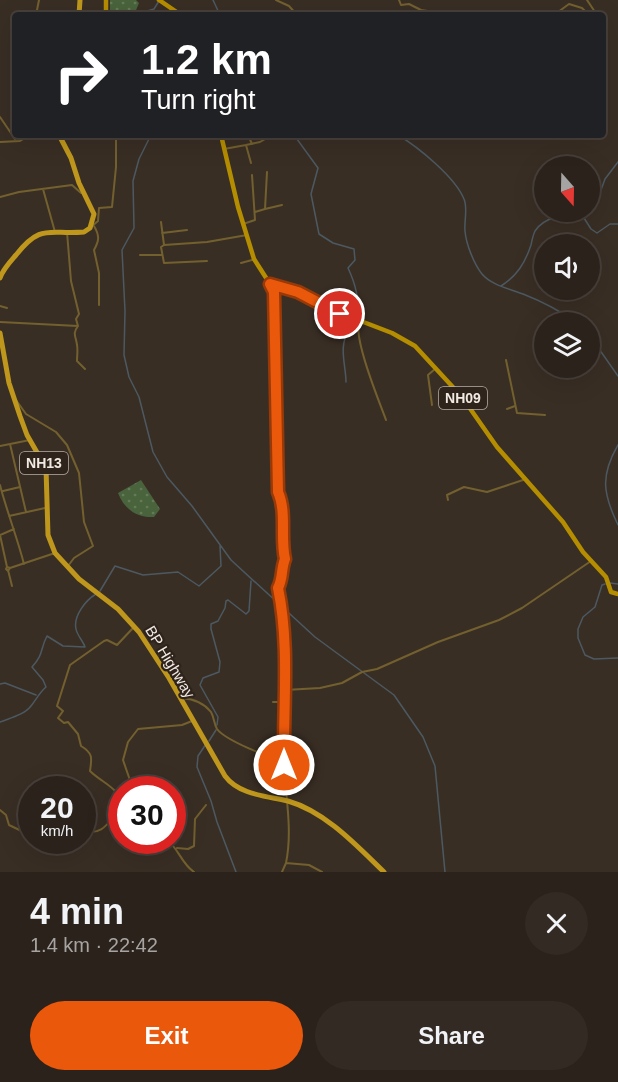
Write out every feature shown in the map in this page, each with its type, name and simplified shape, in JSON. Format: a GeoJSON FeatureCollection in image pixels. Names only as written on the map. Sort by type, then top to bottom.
{"type":"FeatureCollection","features":[{"type":"Feature","properties":{"kind":"highway"},"geometry":{"type":"LineString","coordinates":[[0,275],[32,237],[44,232],[84,232],[92,227],[94,214],[61,138]]}},
{"type":"Feature","properties":{"kind":"highway","name":"BP Highway"},"geometry":{"type":"LineString","coordinates":[[0,333],[14,398],[30,440],[46,468],[48,535],[55,554],[66,567],[134,626],[227,779],[240,789],[288,801],[308,809],[327,821],[384,872]]}},
{"type":"Feature","properties":{"kind":"main road"},"geometry":{"type":"LineString","coordinates":[[159,0],[177,12]]}},
{"type":"Feature","properties":{"kind":"main road"},"geometry":{"type":"LineString","coordinates":[[222,138],[243,224],[255,259],[270,284]]}},
{"type":"Feature","properties":{"kind":"main road","name":"NH09"},"geometry":{"type":"LineString","coordinates":[[270,284],[298,292],[327,308],[405,339],[415,346],[462,397],[497,447],[563,522],[591,561],[606,577],[610,590],[618,594]]}},
{"type":"Feature","properties":{"kind":"street"},"geometry":{"type":"LineString","coordinates":[[276,0],[289,6],[294,12]]}},
{"type":"Feature","properties":{"kind":"street"},"geometry":{"type":"LineString","coordinates":[[399,0],[401,5],[409,4],[421,10],[434,12]]}},
{"type":"Feature","properties":{"kind":"street"},"geometry":{"type":"LineString","coordinates":[[558,12],[569,4],[582,8],[586,12]]}},
{"type":"Feature","properties":{"kind":"street"},"geometry":{"type":"LineString","coordinates":[[169,12],[171,8]]}},
{"type":"Feature","properties":{"kind":"street"},"geometry":{"type":"LineString","coordinates":[[0,117],[12,135]]}},
{"type":"Feature","properties":{"kind":"street"},"geometry":{"type":"LineString","coordinates":[[0,142],[20,141],[25,138]]}},
{"type":"Feature","properties":{"kind":"street"},"geometry":{"type":"LineString","coordinates":[[99,305],[99,273],[94,250],[99,242],[92,227],[98,221],[99,208],[112,207],[116,138]]}},
{"type":"Feature","properties":{"kind":"street"},"geometry":{"type":"LineString","coordinates":[[249,138],[252,144]]}},
{"type":"Feature","properties":{"kind":"street"},"geometry":{"type":"LineString","coordinates":[[224,149],[252,144],[267,138]]}},
{"type":"Feature","properties":{"kind":"street"},"geometry":{"type":"LineString","coordinates":[[246,145],[251,163]]}},
{"type":"Feature","properties":{"kind":"street"},"geometry":{"type":"LineString","coordinates":[[265,209],[267,172]]}},
{"type":"Feature","properties":{"kind":"street"},"geometry":{"type":"LineString","coordinates":[[243,224],[255,220],[252,175]]}},
{"type":"Feature","properties":{"kind":"street"},"geometry":{"type":"LineString","coordinates":[[0,196],[72,185],[87,199]]}},
{"type":"Feature","properties":{"kind":"street"},"geometry":{"type":"LineString","coordinates":[[43,189],[55,232]]}},
{"type":"Feature","properties":{"kind":"street"},"geometry":{"type":"LineString","coordinates":[[255,212],[282,205]]}},
{"type":"Feature","properties":{"kind":"street"},"geometry":{"type":"LineString","coordinates":[[161,222],[164,245],[161,247],[163,261],[166,264],[207,261]]}},
{"type":"Feature","properties":{"kind":"street"},"geometry":{"type":"LineString","coordinates":[[162,233],[187,230]]}},
{"type":"Feature","properties":{"kind":"street"},"geometry":{"type":"LineString","coordinates":[[67,232],[69,273],[79,314],[76,319],[78,326]]}},
{"type":"Feature","properties":{"kind":"street"},"geometry":{"type":"LineString","coordinates":[[164,245],[207,242],[247,235]]}},
{"type":"Feature","properties":{"kind":"street"},"geometry":{"type":"LineString","coordinates":[[140,255],[162,255]]}},
{"type":"Feature","properties":{"kind":"street"},"geometry":{"type":"LineString","coordinates":[[241,263],[255,259]]}},
{"type":"Feature","properties":{"kind":"street"},"geometry":{"type":"LineString","coordinates":[[270,284],[274,292],[278,492],[282,500],[282,546],[285,559],[281,568],[282,582],[278,588],[281,605],[285,690],[284,762],[288,801],[288,844],[286,863],[282,872]]}},
{"type":"Feature","properties":{"kind":"street"},"geometry":{"type":"LineString","coordinates":[[0,306],[7,308]]}},
{"type":"Feature","properties":{"kind":"street"},"geometry":{"type":"LineString","coordinates":[[360,321],[357,329],[359,339],[386,420]]}},
{"type":"Feature","properties":{"kind":"street"},"geometry":{"type":"LineString","coordinates":[[0,322],[78,326]]}},
{"type":"Feature","properties":{"kind":"street"},"geometry":{"type":"LineString","coordinates":[[78,326],[74,336],[78,348],[77,361],[85,369]]}},
{"type":"Feature","properties":{"kind":"street"},"geometry":{"type":"LineString","coordinates":[[506,360],[517,413],[545,415]]}},
{"type":"Feature","properties":{"kind":"street"},"geometry":{"type":"LineString","coordinates":[[432,405],[428,375],[436,368]]}},
{"type":"Feature","properties":{"kind":"street"},"geometry":{"type":"LineString","coordinates":[[14,398],[26,414],[56,432],[67,445],[79,473],[84,522],[93,546],[74,558],[66,567]]}},
{"type":"Feature","properties":{"kind":"street"},"geometry":{"type":"LineString","coordinates":[[507,409],[515,406]]}},
{"type":"Feature","properties":{"kind":"street"},"geometry":{"type":"LineString","coordinates":[[0,446],[30,440]]}},
{"type":"Feature","properties":{"kind":"street"},"geometry":{"type":"LineString","coordinates":[[10,444],[26,512]]}},
{"type":"Feature","properties":{"kind":"street"},"geometry":{"type":"LineString","coordinates":[[448,501],[447,495],[464,487],[488,492],[526,478]]}},
{"type":"Feature","properties":{"kind":"street"},"geometry":{"type":"LineString","coordinates":[[0,485],[24,564]]}},
{"type":"Feature","properties":{"kind":"street"},"geometry":{"type":"LineString","coordinates":[[2,491],[20,487]]}},
{"type":"Feature","properties":{"kind":"street"},"geometry":{"type":"LineString","coordinates":[[8,516],[48,508]]}},
{"type":"Feature","properties":{"kind":"street"},"geometry":{"type":"LineString","coordinates":[[12,586],[2,552],[0,535],[15,529]]}},
{"type":"Feature","properties":{"kind":"street"},"geometry":{"type":"LineString","coordinates":[[0,570],[55,554]]}},
{"type":"Feature","properties":{"kind":"street"},"geometry":{"type":"LineString","coordinates":[[285,690],[321,688],[342,683],[362,672],[377,669],[438,642],[499,620],[522,608],[591,561]]}},
{"type":"Feature","properties":{"kind":"street"},"geometry":{"type":"LineString","coordinates":[[108,784],[90,771],[92,756],[90,752],[81,746],[78,734],[68,722],[64,723],[58,718],[63,711],[57,706],[70,665],[104,641],[107,640],[117,645],[134,626]]}},
{"type":"Feature","properties":{"kind":"street"},"geometry":{"type":"LineString","coordinates":[[179,697],[195,700],[211,711],[218,730],[230,738],[284,762]]}},
{"type":"Feature","properties":{"kind":"street"},"geometry":{"type":"LineString","coordinates":[[273,702],[285,702]]}},
{"type":"Feature","properties":{"kind":"street"},"geometry":{"type":"LineString","coordinates":[[129,776],[123,760],[128,742],[138,729],[182,725],[192,721]]}},
{"type":"Feature","properties":{"kind":"street"},"geometry":{"type":"LineString","coordinates":[[186,849],[194,846],[195,819],[206,805]]}},
{"type":"Feature","properties":{"kind":"street"},"geometry":{"type":"LineString","coordinates":[[0,810],[6,815],[9,825],[18,829]]}},
{"type":"Feature","properties":{"kind":"street"},"geometry":{"type":"LineString","coordinates":[[96,832],[103,830],[108,823]]}},
{"type":"Feature","properties":{"kind":"street"},"geometry":{"type":"LineString","coordinates":[[180,854],[185,865],[194,872]]}},
{"type":"Feature","properties":{"kind":"street"},"geometry":{"type":"LineString","coordinates":[[286,863],[309,865],[322,872]]}},
{"type":"Feature","properties":{"kind":"green space"},"geometry":{"type":"Polygon","coordinates":[[[110,0],[136,0],[139,3],[135,12],[110,12],[110,0]]]}},
{"type":"Feature","properties":{"kind":"green space"},"geometry":{"type":"Polygon","coordinates":[[[141,480],[160,509],[154,517],[142,516],[132,511],[124,504],[118,493],[141,480]]]}},
{"type":"Feature","properties":{"kind":"waterway"},"geometry":{"type":"LineString","coordinates":[[213,0],[219,12]]}},
{"type":"Feature","properties":{"kind":"waterway"},"geometry":{"type":"LineString","coordinates":[[144,12],[154,9],[159,1]]}},
{"type":"Feature","properties":{"kind":"waterway"},"geometry":{"type":"LineString","coordinates":[[150,138],[139,159],[133,181],[134,228],[122,250],[125,311],[124,355],[129,377],[139,397],[153,452],[167,477],[192,506],[231,560],[315,637],[394,695],[423,737],[435,766],[445,872]]}},
{"type":"Feature","properties":{"kind":"waterway"},"geometry":{"type":"LineString","coordinates":[[296,138],[318,168],[311,194],[319,234],[333,243],[354,249],[355,260],[348,268],[356,292],[358,318]]}},
{"type":"Feature","properties":{"kind":"waterway"},"geometry":{"type":"LineString","coordinates":[[402,138],[435,163],[459,190],[465,203],[467,242],[482,274],[496,284],[560,312]]}},
{"type":"Feature","properties":{"kind":"waterway"},"geometry":{"type":"LineString","coordinates":[[501,286],[512,278],[523,263],[529,252],[534,233],[539,226],[557,217],[583,216],[592,212],[591,198],[601,190],[605,179],[618,162]]}},
{"type":"Feature","properties":{"kind":"waterway"},"geometry":{"type":"LineString","coordinates":[[587,222],[597,233],[610,224],[618,224]]}},
{"type":"Feature","properties":{"kind":"waterway"},"geometry":{"type":"LineString","coordinates":[[346,382],[344,343],[349,331],[354,330],[357,322]]}},
{"type":"Feature","properties":{"kind":"waterway"},"geometry":{"type":"LineString","coordinates":[[600,350],[618,376]]}},
{"type":"Feature","properties":{"kind":"waterway"},"geometry":{"type":"LineString","coordinates":[[618,445],[606,476],[609,504],[618,525]]}},
{"type":"Feature","properties":{"kind":"waterway"},"geometry":{"type":"LineString","coordinates":[[100,591],[115,566],[143,575],[178,572],[199,586],[221,566],[220,546]]}},
{"type":"Feature","properties":{"kind":"waterway"},"geometry":{"type":"LineString","coordinates":[[217,725],[218,717],[200,685],[203,678],[219,672],[220,662],[211,624],[218,621],[228,600],[246,614],[249,611],[251,581]]}},
{"type":"Feature","properties":{"kind":"waterway"},"geometry":{"type":"LineString","coordinates":[[610,583],[618,584]]}},
{"type":"Feature","properties":{"kind":"waterway"},"geometry":{"type":"LineString","coordinates":[[605,584],[602,585],[595,607],[583,617],[578,629],[578,638],[585,655],[594,659],[618,658]]}},
{"type":"Feature","properties":{"kind":"waterway"},"geometry":{"type":"LineString","coordinates":[[0,722],[25,712],[46,687],[32,667],[40,655],[47,636],[63,646],[85,647],[77,631],[76,619],[84,604],[96,594]]}},
{"type":"Feature","properties":{"kind":"waterway"},"geometry":{"type":"LineString","coordinates":[[0,684],[5,683],[36,695]]}},
{"type":"Feature","properties":{"kind":"waterway"},"geometry":{"type":"LineString","coordinates":[[209,741],[216,730]]}},
{"type":"Feature","properties":{"kind":"waterway"},"geometry":{"type":"LineString","coordinates":[[206,744],[198,756],[197,767],[236,872]]}},
{"type":"Feature","properties":{"kind":"route"},"geometry":{"type":"LineString","coordinates":[[284,765],[285,690],[281,605],[278,588],[282,582],[281,568],[285,559],[282,546],[282,500],[278,492],[274,292],[270,284],[298,292],[340,314]]}}]}
